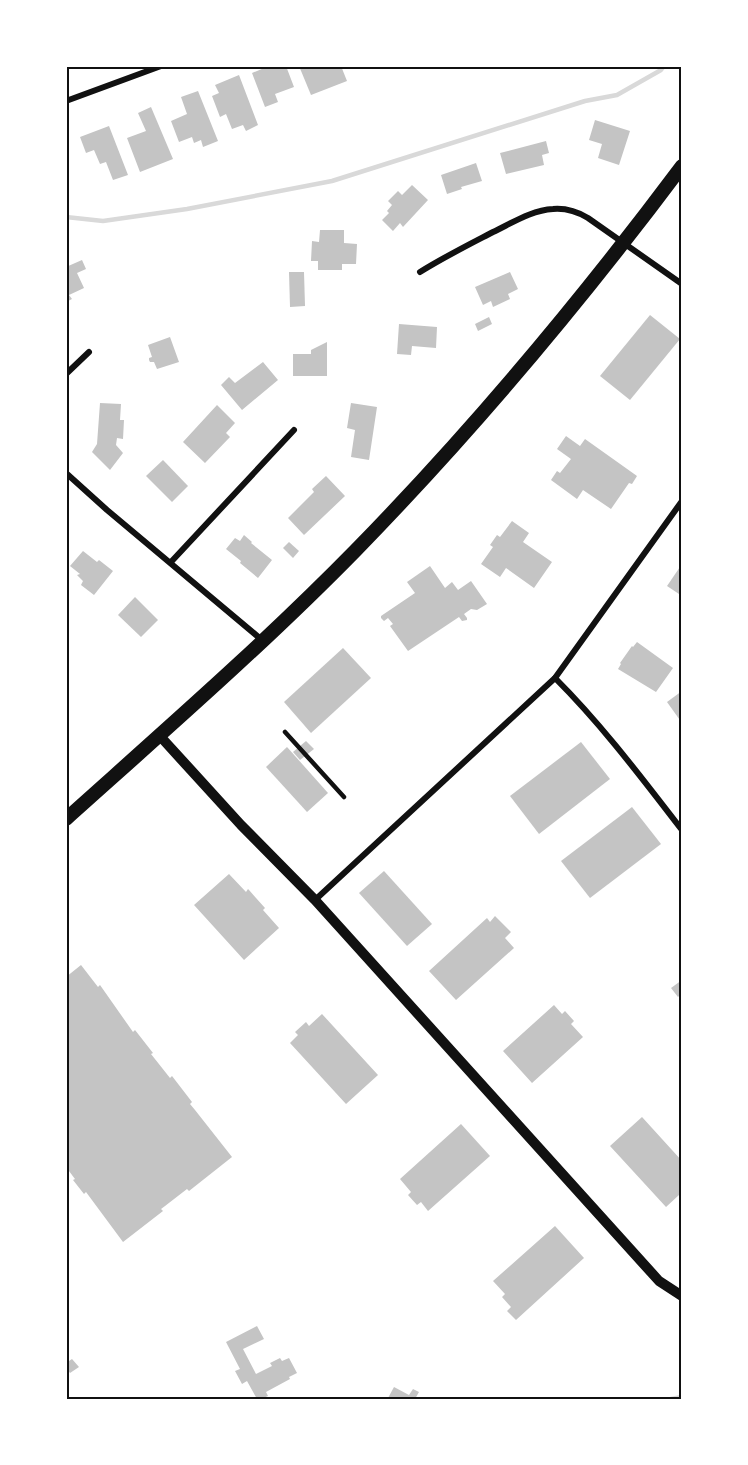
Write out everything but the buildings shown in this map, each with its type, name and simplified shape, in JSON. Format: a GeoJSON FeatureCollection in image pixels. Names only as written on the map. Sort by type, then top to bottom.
{"type":"FeatureCollection","features":[{"type":"Feature","properties":{"kind":"main road"},"geometry":{"type":"LineString","coordinates":[[66,819],[263,640],[355,551],[434,467],[567,315],[625,243],[682,166]]}},
{"type":"Feature","properties":{"kind":"street"},"geometry":{"type":"LineString","coordinates":[[66,101],[161,66]]}},
{"type":"Feature","properties":{"kind":"street"},"geometry":{"type":"LineString","coordinates":[[420,272],[520,218],[554,208],[577,212],[601,226],[682,284]]}},
{"type":"Feature","properties":{"kind":"street"},"geometry":{"type":"LineString","coordinates":[[66,374],[89,352]]}},
{"type":"Feature","properties":{"kind":"street"},"geometry":{"type":"LineString","coordinates":[[171,562],[294,430]]}},
{"type":"Feature","properties":{"kind":"street"},"geometry":{"type":"LineString","coordinates":[[66,473],[263,640]]}},
{"type":"Feature","properties":{"kind":"street"},"geometry":{"type":"LineString","coordinates":[[315,900],[555,678],[682,501]]}},
{"type":"Feature","properties":{"kind":"street"},"geometry":{"type":"LineString","coordinates":[[555,678],[624,754],[682,830]]}},
{"type":"Feature","properties":{"kind":"street"},"geometry":{"type":"LineString","coordinates":[[159,735],[241,825],[315,900],[659,1281],[682,1296]]}},
{"type":"Feature","properties":{"kind":"lane"},"geometry":{"type":"LineString","coordinates":[[285,732],[344,797]]}},
{"type":"Feature","properties":{"kind":"waterway"},"geometry":{"type":"LineString","coordinates":[[66,217],[103,221],[187,209],[332,181],[585,101],[617,95],[661,70],[664,66]]}},
{"type":"Feature","properties":{"kind":"waterway"},"geometry":{"type":"LineString","coordinates":[[671,1399],[682,1397]]}}]}
